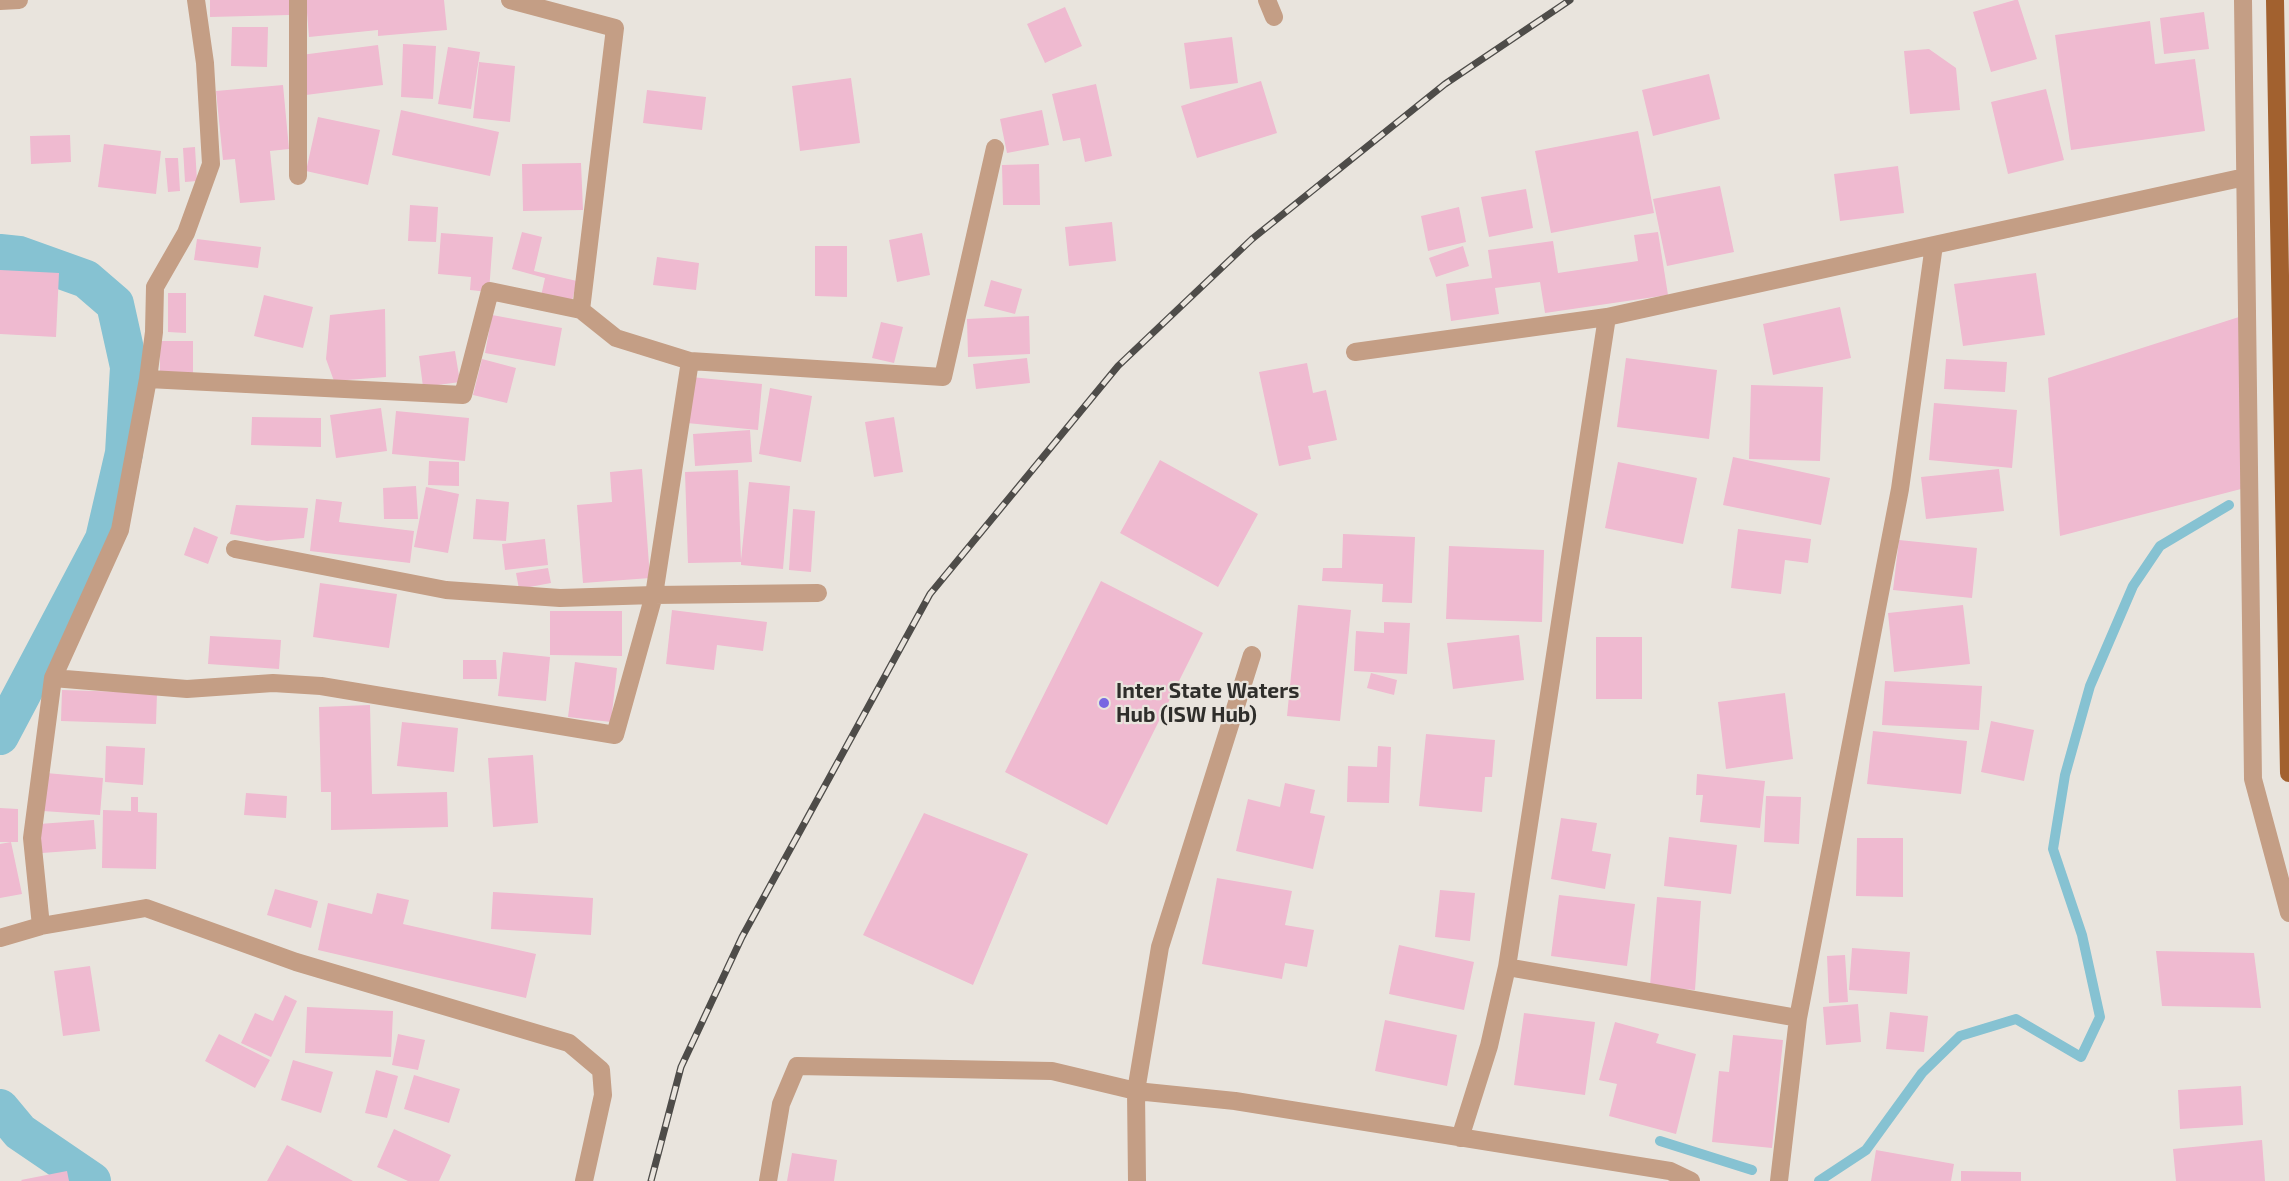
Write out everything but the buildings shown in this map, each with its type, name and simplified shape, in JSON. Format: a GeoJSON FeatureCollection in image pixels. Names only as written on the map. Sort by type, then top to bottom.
{"type":"FeatureCollection","features":[{"type":"Feature","properties":{"kind":"main road"},"geometry":{"type":"LineString","coordinates":[[2275,0],[2289,773]]}},
{"type":"Feature","properties":{"kind":"street"},"geometry":{"type":"LineString","coordinates":[[0,1],[19,0]]}},
{"type":"Feature","properties":{"kind":"street"},"geometry":{"type":"LineString","coordinates":[[41,926],[32,838],[52,678],[120,530],[148,379],[154,332],[155,287],[186,233],[211,164],[205,63],[196,0]]}},
{"type":"Feature","properties":{"kind":"street"},"geometry":{"type":"LineString","coordinates":[[298,0],[298,176]]}},
{"type":"Feature","properties":{"kind":"street"},"geometry":{"type":"LineString","coordinates":[[510,0],[615,28],[581,310]]}},
{"type":"Feature","properties":{"kind":"street"},"geometry":{"type":"LineString","coordinates":[[1267,0],[1274,17]]}},
{"type":"Feature","properties":{"kind":"street"},"geometry":{"type":"LineString","coordinates":[[2243,0],[2253,779],[2289,913]]}},
{"type":"Feature","properties":{"kind":"street"},"geometry":{"type":"LineString","coordinates":[[148,379],[463,395],[490,291],[581,310],[616,339],[690,361],[944,376],[995,148]]}},
{"type":"Feature","properties":{"kind":"street"},"geometry":{"type":"LineString","coordinates":[[1355,352],[1607,317],[2245,177]]}},
{"type":"Feature","properties":{"kind":"street"},"geometry":{"type":"LineString","coordinates":[[1779,1181],[1798,1018],[1900,489],[1934,245]]}},
{"type":"Feature","properties":{"kind":"street"},"geometry":{"type":"LineString","coordinates":[[1460,1138],[1490,1046],[1507,967],[1607,317]]}},
{"type":"Feature","properties":{"kind":"street"},"geometry":{"type":"LineString","coordinates":[[52,678],[187,689],[273,683],[321,686],[615,735],[654,595],[690,361]]}},
{"type":"Feature","properties":{"kind":"street"},"geometry":{"type":"LineString","coordinates":[[235,549],[446,590],[560,598],[818,593]]}},
{"type":"Feature","properties":{"kind":"street"},"geometry":{"type":"LineString","coordinates":[[1137,1181],[1136,1091],[1160,946],[1252,655]]}},
{"type":"Feature","properties":{"kind":"street"},"geometry":{"type":"LineString","coordinates":[[0,938],[41,926],[146,908],[296,962],[568,1043],[601,1070],[602,1078],[603,1095],[584,1181]]}},
{"type":"Feature","properties":{"kind":"street"},"geometry":{"type":"LineString","coordinates":[[1507,967],[1798,1018]]}},
{"type":"Feature","properties":{"kind":"street"},"geometry":{"type":"LineString","coordinates":[[768,1181],[781,1104],[797,1066],[1052,1071],[1136,1091],[1235,1101],[1460,1138],[1631,1173],[1670,1171],[1691,1181]]}},
{"type":"Feature","properties":{"kind":"waterway"},"geometry":{"type":"LineString","coordinates":[[0,253],[19,255],[86,279],[115,304],[129,367],[124,453],[104,539],[0,736]]}},
{"type":"Feature","properties":{"kind":"waterway"},"geometry":{"type":"LineString","coordinates":[[1819,1181],[1866,1150],[1922,1073],[1960,1036],[2016,1019],[2081,1057],[2100,1017],[2082,935],[2053,849],[2065,775],[2090,686],[2133,586],[2160,546],[2229,505]]}},
{"type":"Feature","properties":{"kind":"waterway"},"geometry":{"type":"LineString","coordinates":[[0,1108],[20,1132],[92,1181]]}},
{"type":"Feature","properties":{"kind":"waterway"},"geometry":{"type":"LineString","coordinates":[[1660,1141],[1752,1170]]}},
{"type":"Feature","properties":{"kind":"railway"},"geometry":{"type":"LineString","coordinates":[[651,1181],[681,1067],[742,937],[930,594],[1118,366],[1252,239],[1445,84],[1570,0]]}},
{"type":"Feature","properties":{"kind":"place","name":"Inter State Waters Hub (ISW Hub)"},"geometry":{"type":"Point","coordinates":[1104,703]}}]}
